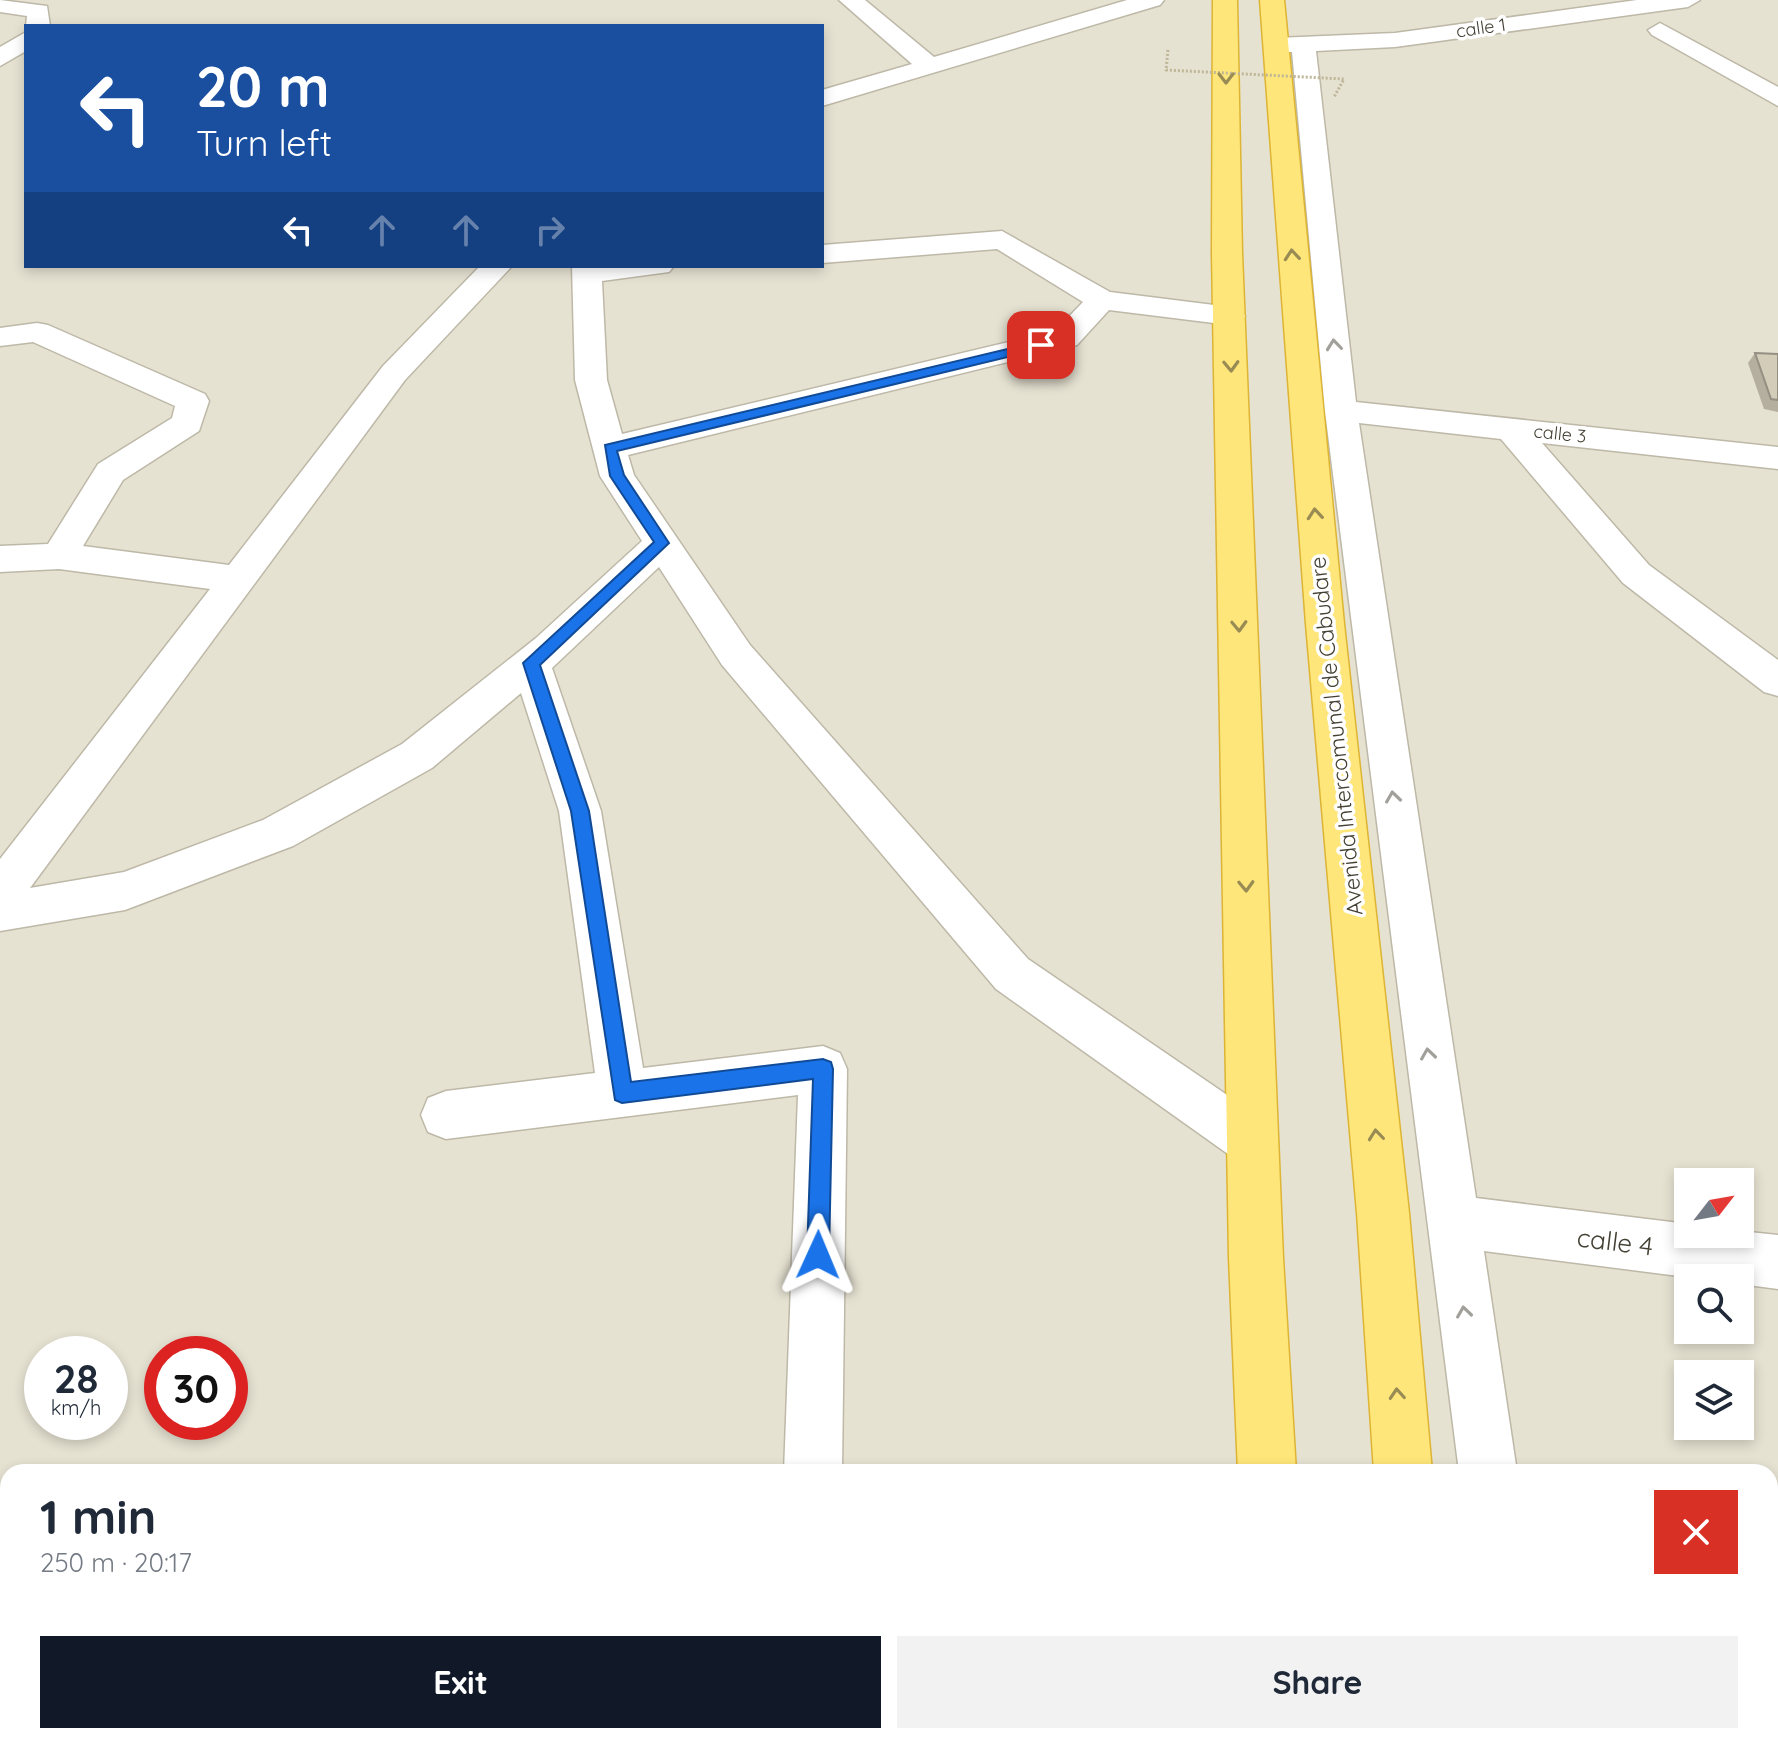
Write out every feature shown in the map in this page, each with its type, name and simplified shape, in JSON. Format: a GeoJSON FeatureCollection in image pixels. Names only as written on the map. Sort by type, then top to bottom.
{"type":"FeatureCollection","features":[{"type":"Feature","properties":{"kind":"highway"},"geometry":{"type":"LineString","coordinates":[[1225,0],[1230,316],[1253,1142],[1267,1464]]}},
{"type":"Feature","properties":{"kind":"highway","name":"Avenida Intercomunal de Cabudare"},"geometry":{"type":"LineString","coordinates":[[1272,0],[1289,45],[1325,624],[1383,1213],[1402,1464]]}},
{"type":"Feature","properties":{"kind":"street"},"geometry":{"type":"LineString","coordinates":[[851,0],[927,64]]}},
{"type":"Feature","properties":{"kind":"street"},"geometry":{"type":"LineString","coordinates":[[824,97],[927,64],[1152,0]]}},
{"type":"Feature","properties":{"kind":"street","name":"calle 1"},"geometry":{"type":"LineString","coordinates":[[1289,45],[1395,40],[1688,0]]}},
{"type":"Feature","properties":{"kind":"street"},"geometry":{"type":"LineString","coordinates":[[0,5],[39,11],[39,24]]}},
{"type":"Feature","properties":{"kind":"street"},"geometry":{"type":"LineString","coordinates":[[1660,30],[1778,98]]}},
{"type":"Feature","properties":{"kind":"street"},"geometry":{"type":"LineString","coordinates":[[0,59],[24,41]]}},
{"type":"Feature","properties":{"kind":"street"},"geometry":{"type":"LineString","coordinates":[[1289,45],[1487,1464]]}},
{"type":"Feature","properties":{"kind":"street"},"geometry":{"type":"LineString","coordinates":[[824,254],[1002,240],[1102,300],[1230,316]]}},
{"type":"Feature","properties":{"kind":"street"},"geometry":{"type":"LineString","coordinates":[[0,893],[394,373],[495,268]]}},
{"type":"Feature","properties":{"kind":"street"},"geometry":{"type":"LineString","coordinates":[[623,268],[587,270],[591,380],[617,476],[736,655],[1012,974],[1253,1142]]}},
{"type":"Feature","properties":{"kind":"street"},"geometry":{"type":"LineString","coordinates":[[610,448],[991,359],[1066,338],[1102,300]]}},
{"type":"Feature","properties":{"kind":"street"},"geometry":{"type":"LineString","coordinates":[[0,337],[37,332],[193,401],[187,423],[110,472],[59,556]]}},
{"type":"Feature","properties":{"kind":"street","name":"calle 3"},"geometry":{"type":"LineString","coordinates":[[1341,411],[1778,458]]}},
{"type":"Feature","properties":{"kind":"street"},"geometry":{"type":"LineString","coordinates":[[1511,429],[1636,574],[1778,681]]}},
{"type":"Feature","properties":{"kind":"street"},"geometry":{"type":"LineString","coordinates":[[0,912],[125,891],[278,833],[417,756],[531,663],[662,543]]}},
{"type":"Feature","properties":{"kind":"street"},"geometry":{"type":"LineString","coordinates":[[0,559],[59,556],[238,579]]}},
{"type":"Feature","properties":{"kind":"street"},"geometry":{"type":"LineString","coordinates":[[531,663],[580,811],[622,1093]]}},
{"type":"Feature","properties":{"kind":"street"},"geometry":{"type":"LineString","coordinates":[[446,1115],[823,1069],[813,1464]]}},
{"type":"Feature","properties":{"kind":"street","name":"calle 4"},"geometry":{"type":"LineString","coordinates":[[1451,1221],[1778,1262]]}},
{"type":"Feature","properties":{"kind":"path"},"geometry":{"type":"LineString","coordinates":[[1168,50],[1166,70],[1344,79],[1334,97]]}},
{"type":"Feature","properties":{"kind":"shaded area"},"geometry":{"type":"Polygon","coordinates":[[[0,0],[1778,0],[1778,1464],[0,1464],[0,0]]]}},
{"type":"Feature","properties":{"kind":"building"},"geometry":{"type":"Polygon","coordinates":[[[1755,353],[1778,354],[1778,400],[1771,399],[1755,353]]]}},
{"type":"Feature","properties":{"kind":"route"},"geometry":{"type":"LineString","coordinates":[[818,1255],[823,1069],[622,1093],[580,811],[531,663],[662,543],[617,476],[610,448],[1041,345]]}}]}
